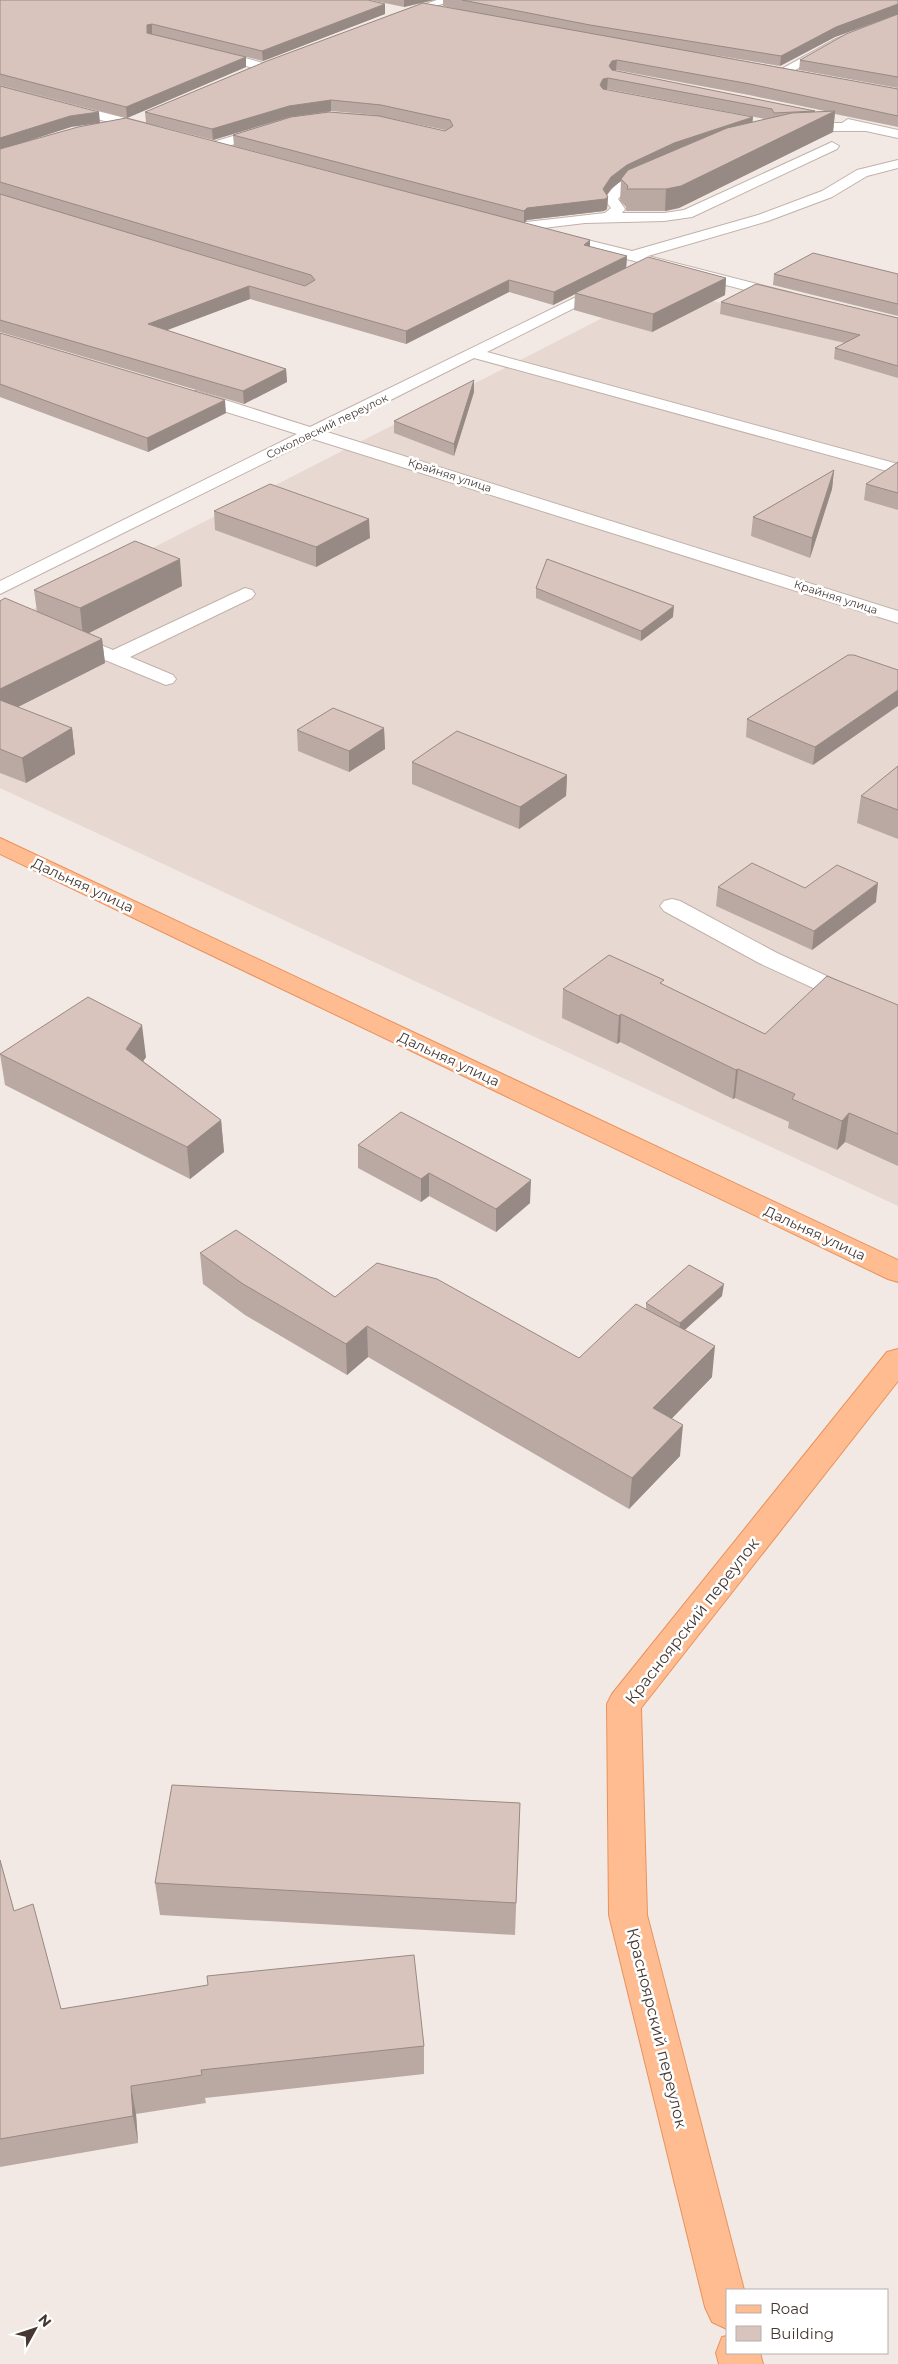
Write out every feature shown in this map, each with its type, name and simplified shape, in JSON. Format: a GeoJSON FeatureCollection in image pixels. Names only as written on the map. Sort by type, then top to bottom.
{"type":"FeatureCollection","features":[{"type":"Feature","properties":{"kind":"main road","name":"Дальняя улица"},"geometry":{"type":"LineString","coordinates":[[0,845],[898,1272]]}},
{"type":"Feature","properties":{"kind":"main road","name":"Красноярский переулок"},"geometry":{"type":"LineString","coordinates":[[726,2303],[628,1915],[624,1704],[898,1360]]}},
{"type":"Feature","properties":{"kind":"street"},"geometry":{"type":"LineString","coordinates":[[387,14],[422,7],[448,6]]}},
{"type":"Feature","properties":{"kind":"street"},"geometry":{"type":"LineString","coordinates":[[801,75],[777,71],[840,40],[898,18]]}},
{"type":"Feature","properties":{"kind":"street"},"geometry":{"type":"LineString","coordinates":[[198,50],[267,66],[245,75]]}},
{"type":"Feature","properties":{"kind":"street"},"geometry":{"type":"LineString","coordinates":[[0,90],[168,133]]}},
{"type":"Feature","properties":{"kind":"street"},"geometry":{"type":"LineString","coordinates":[[805,113],[898,134]]}},
{"type":"Feature","properties":{"kind":"street"},"geometry":{"type":"LineString","coordinates":[[95,128],[130,123],[147,116]]}},
{"type":"Feature","properties":{"kind":"street"},"geometry":{"type":"LineString","coordinates":[[244,154],[210,145],[284,125]]}},
{"type":"Feature","properties":{"kind":"street"},"geometry":{"type":"LineString","coordinates":[[784,128],[865,127]]}},
{"type":"Feature","properties":{"kind":"street"},"geometry":{"type":"LineString","coordinates":[[660,219],[680,217],[699,210],[832,146]]}},
{"type":"Feature","properties":{"kind":"street"},"geometry":{"type":"LineString","coordinates":[[613,213],[611,199],[616,191],[669,163]]}},
{"type":"Feature","properties":{"kind":"street"},"geometry":{"type":"LineString","coordinates":[[705,234],[660,219],[613,213],[514,226],[631,268],[705,234],[784,211],[828,194],[862,173],[898,164]]}},
{"type":"Feature","properties":{"kind":"street","name":"Соколовский переулок"},"geometry":{"type":"LineString","coordinates":[[0,588],[473,353],[631,268],[653,263],[804,300]]}},
{"type":"Feature","properties":{"kind":"street"},"geometry":{"type":"LineString","coordinates":[[473,353],[898,469]]}},
{"type":"Feature","properties":{"kind":"street","name":"Крайняя улица"},"geometry":{"type":"LineString","coordinates":[[172,390],[315,432],[898,617]]}},
{"type":"Feature","properties":{"kind":"street"},"geometry":{"type":"LineString","coordinates":[[113,657],[245,594]]}},
{"type":"Feature","properties":{"kind":"street"},"geometry":{"type":"LineString","coordinates":[[0,610],[166,679]]}},
{"type":"Feature","properties":{"kind":"street"},"geometry":{"type":"LineString","coordinates":[[672,906],[768,958],[898,1019]]}},
{"type":"Feature","properties":{"kind":"shaded area"},"geometry":{"type":"Polygon","coordinates":[[[661,288],[898,347],[898,1206],[0,788],[0,626],[661,288]]]}},
{"type":"Feature","properties":{"kind":"building"},"geometry":{"type":"Polygon","coordinates":[[[0,0],[368,0],[385,4],[262,51],[152,24],[147,25],[147,33],[246,57],[126,107],[0,74],[0,0]]]}},
{"type":"Feature","properties":{"kind":"building"},"geometry":{"type":"Polygon","coordinates":[[[462,0],[898,0],[898,4],[836,27],[781,56],[590,25],[462,0]]]}},
{"type":"Feature","properties":{"kind":"building"},"geometry":{"type":"Polygon","coordinates":[[[423,3],[898,89],[898,116],[750,84],[617,60],[612,61],[609,66],[612,70],[815,111],[774,113],[772,109],[767,108],[608,78],[603,79],[600,85],[603,89],[753,117],[674,143],[627,165],[611,177],[603,189],[608,197],[605,199],[527,208],[524,211],[233,135],[291,117],[329,112],[379,116],[445,131],[453,126],[450,120],[381,105],[331,100],[289,106],[212,129],[145,112],[267,61],[423,3]]]}},
{"type":"Feature","properties":{"kind":"building"},"geometry":{"type":"Polygon","coordinates":[[[898,14],[898,77],[800,60],[846,34],[898,14]]]}},
{"type":"Feature","properties":{"kind":"building"},"geometry":{"type":"Polygon","coordinates":[[[0,86],[99,112],[70,116],[0,138],[0,86]]]}},
{"type":"Feature","properties":{"kind":"building"},"geometry":{"type":"Polygon","coordinates":[[[835,111],[681,186],[666,189],[627,189],[628,186],[621,179],[628,170],[727,128],[792,113],[835,111]]]}},
{"type":"Feature","properties":{"kind":"building"},"geometry":{"type":"Polygon","coordinates":[[[126,118],[590,240],[584,245],[627,256],[554,292],[509,280],[406,331],[249,286],[148,324],[286,369],[243,391],[0,320],[0,194],[305,286],[315,280],[311,275],[0,182],[0,149],[78,127],[126,118]]]}},
{"type":"Feature","properties":{"kind":"building"},"geometry":{"type":"Polygon","coordinates":[[[813,253],[898,274],[898,304],[774,274],[813,253]]]}},
{"type":"Feature","properties":{"kind":"building"},"geometry":{"type":"Polygon","coordinates":[[[648,257],[726,278],[653,314],[575,293],[648,257]]]}},
{"type":"Feature","properties":{"kind":"building"},"geometry":{"type":"Polygon","coordinates":[[[756,284],[898,318],[898,366],[835,348],[860,335],[721,302],[756,284]]]}},
{"type":"Feature","properties":{"kind":"building"},"geometry":{"type":"Polygon","coordinates":[[[0,333],[225,400],[147,438],[0,384],[0,333]]]}},
{"type":"Feature","properties":{"kind":"building"},"geometry":{"type":"Polygon","coordinates":[[[474,380],[454,444],[394,421],[474,380]]]}},
{"type":"Feature","properties":{"kind":"building"},"geometry":{"type":"Polygon","coordinates":[[[898,462],[898,493],[866,484],[898,462]]]}},
{"type":"Feature","properties":{"kind":"building"},"geometry":{"type":"Polygon","coordinates":[[[834,470],[812,538],[753,517],[834,470]]]}},
{"type":"Feature","properties":{"kind":"building"},"geometry":{"type":"Polygon","coordinates":[[[270,484],[369,519],[316,547],[214,511],[270,484]]]}},
{"type":"Feature","properties":{"kind":"building"},"geometry":{"type":"Polygon","coordinates":[[[135,541],[180,559],[80,608],[34,590],[135,541]]]}},
{"type":"Feature","properties":{"kind":"building"},"geometry":{"type":"Polygon","coordinates":[[[547,559],[674,606],[641,631],[536,588],[547,559]]]}},
{"type":"Feature","properties":{"kind":"building"},"geometry":{"type":"Polygon","coordinates":[[[5,598],[102,639],[0,689],[0,601],[5,598]]]}},
{"type":"Feature","properties":{"kind":"building"},"geometry":{"type":"Polygon","coordinates":[[[848,655],[854,655],[898,670],[898,690],[815,747],[747,719],[848,655]]]}},
{"type":"Feature","properties":{"kind":"building"},"geometry":{"type":"Polygon","coordinates":[[[0,700],[72,728],[22,758],[0,749],[0,700]]]}},
{"type":"Feature","properties":{"kind":"building"},"geometry":{"type":"Polygon","coordinates":[[[333,708],[384,728],[349,751],[297,730],[333,708]]]}},
{"type":"Feature","properties":{"kind":"building"},"geometry":{"type":"Polygon","coordinates":[[[457,731],[567,775],[520,807],[412,762],[457,731]]]}},
{"type":"Feature","properties":{"kind":"building"},"geometry":{"type":"Polygon","coordinates":[[[898,766],[898,810],[861,796],[898,766]]]}},
{"type":"Feature","properties":{"kind":"building"},"geometry":{"type":"Polygon","coordinates":[[[752,863],[805,888],[837,865],[878,883],[814,931],[718,887],[752,863]]]}},
{"type":"Feature","properties":{"kind":"building"},"geometry":{"type":"Polygon","coordinates":[[[609,955],[664,980],[660,983],[765,1034],[827,976],[898,1005],[898,1134],[849,1113],[842,1121],[792,1099],[795,1094],[738,1069],[736,1070],[621,1014],[619,1016],[563,989],[609,955]]]}},
{"type":"Feature","properties":{"kind":"building"},"geometry":{"type":"Polygon","coordinates":[[[88,997],[142,1025],[126,1049],[221,1120],[187,1147],[0,1054],[88,997]]]}},
{"type":"Feature","properties":{"kind":"building"},"geometry":{"type":"Polygon","coordinates":[[[401,1112],[531,1180],[496,1209],[429,1173],[421,1179],[358,1145],[401,1112]]]}},
{"type":"Feature","properties":{"kind":"building"},"geometry":{"type":"Polygon","coordinates":[[[236,1230],[335,1297],[377,1263],[437,1279],[579,1358],[636,1304],[715,1346],[653,1408],[683,1425],[632,1478],[367,1326],[346,1344],[243,1284],[200,1253],[236,1230]]]}},
{"type":"Feature","properties":{"kind":"building"},"geometry":{"type":"Polygon","coordinates":[[[689,1265],[724,1284],[680,1323],[646,1303],[689,1265]]]}},
{"type":"Feature","properties":{"kind":"building"},"geometry":{"type":"Polygon","coordinates":[[[172,1785],[520,1803],[516,1903],[155,1883],[172,1785]]]}},
{"type":"Feature","properties":{"kind":"building"},"geometry":{"type":"Polygon","coordinates":[[[0,1860],[14,1911],[33,1904],[61,2009],[208,1985],[207,1976],[414,1955],[424,2046],[201,2070],[202,2075],[131,2086],[133,2116],[0,2139],[0,1860]]]}}]}
